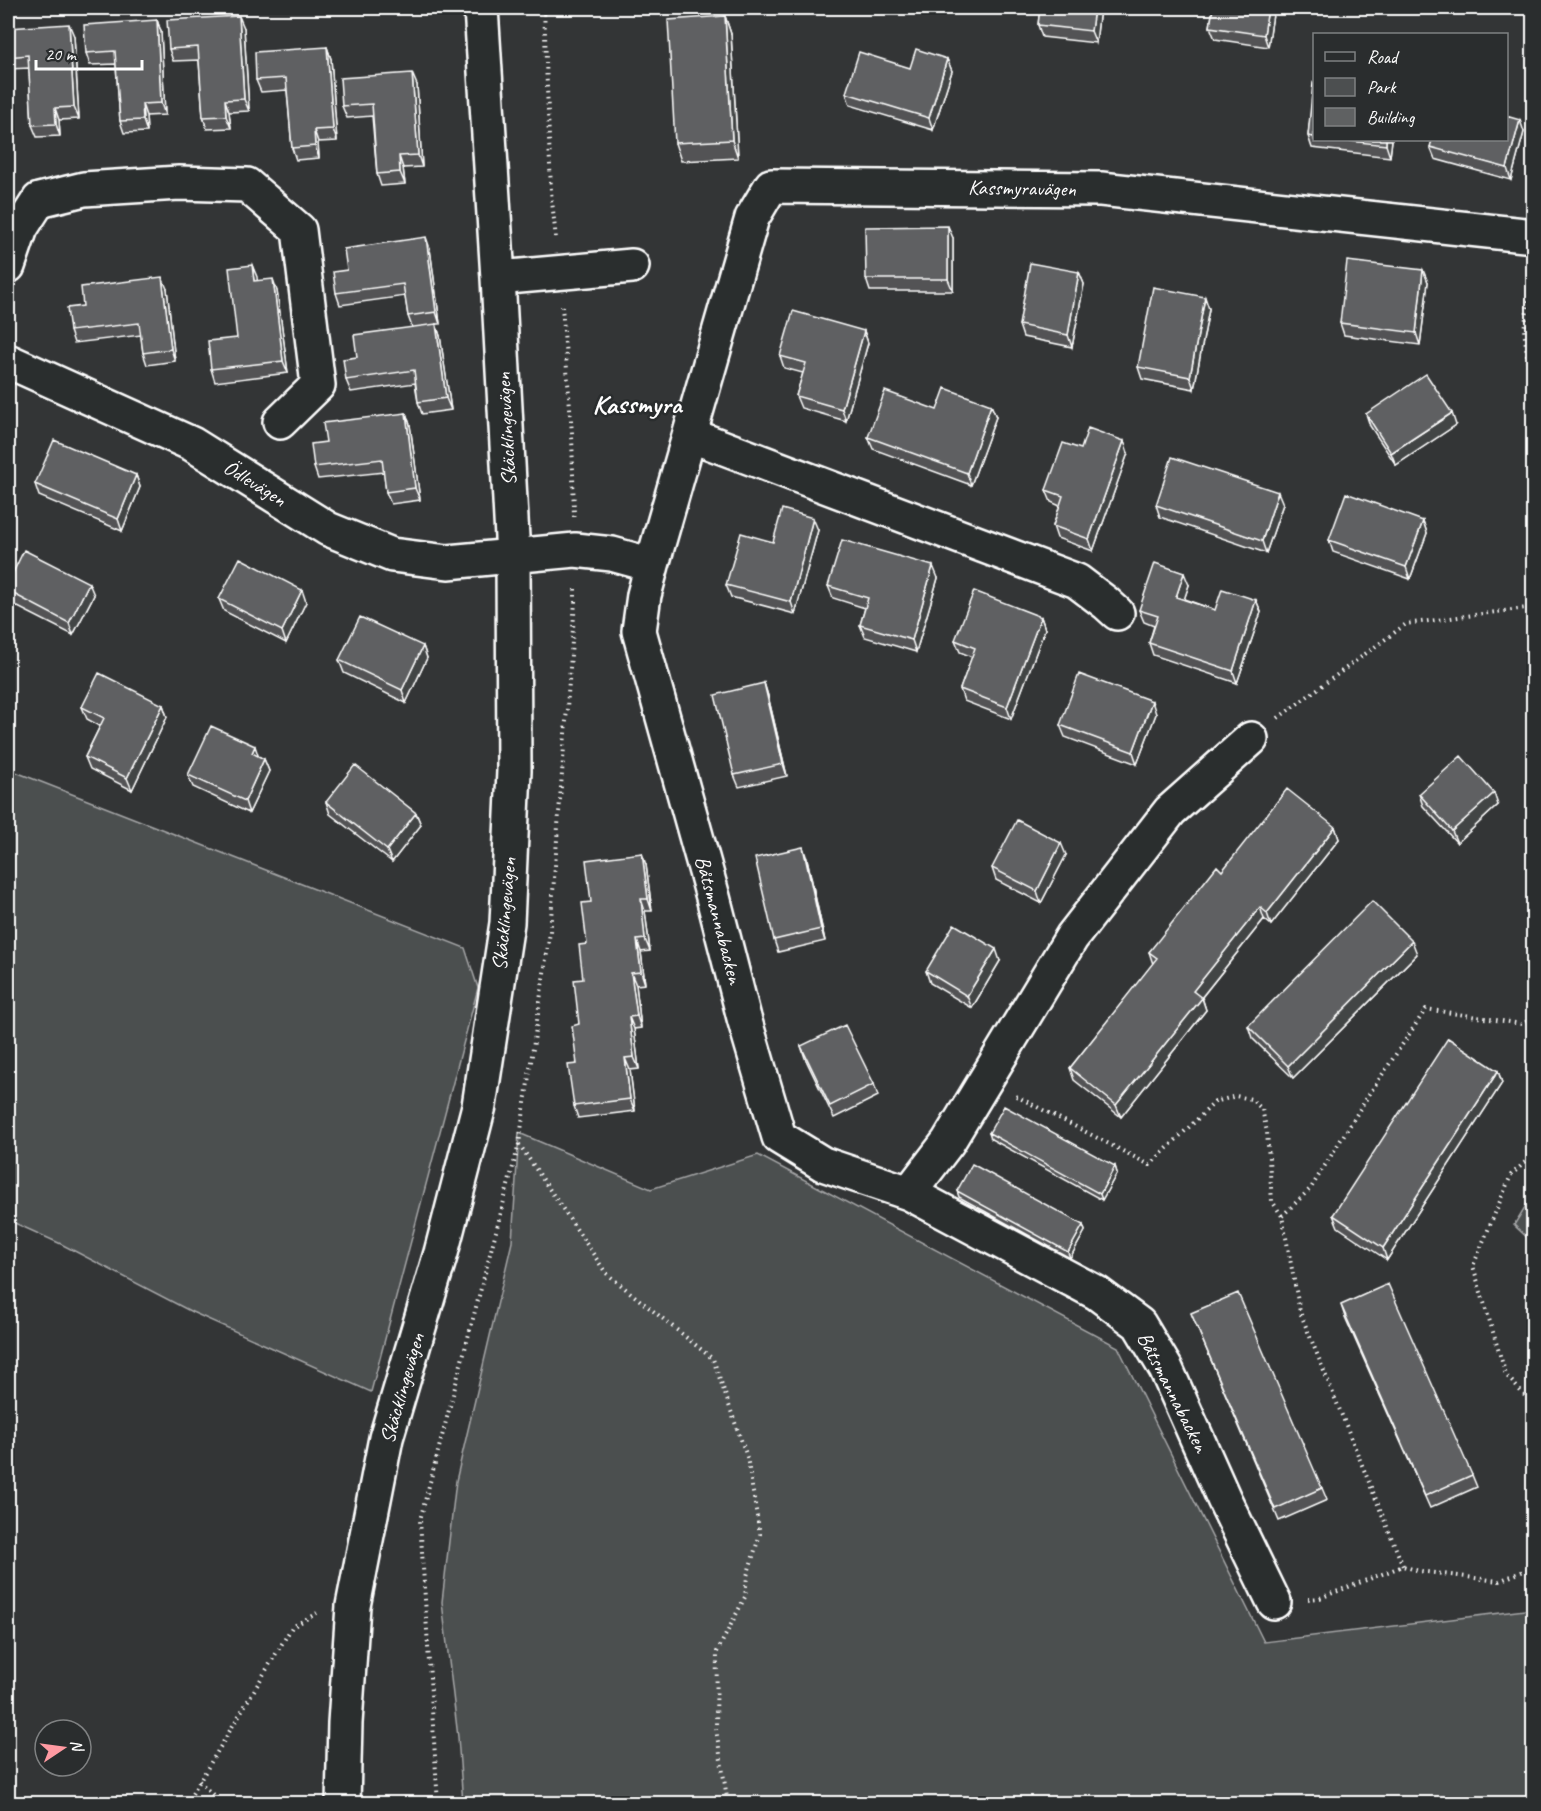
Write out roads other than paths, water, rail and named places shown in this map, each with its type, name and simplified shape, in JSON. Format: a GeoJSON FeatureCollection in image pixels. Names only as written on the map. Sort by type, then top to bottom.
{"type":"FeatureCollection","features":[{"type":"Feature","properties":{"kind":"street","name":"Skäcklingevägen"},"geometry":{"type":"LineString","coordinates":[[343,1803],[345,1723],[353,1606],[386,1438],[441,1253],[479,1106],[505,935],[514,771],[513,556],[481,8]]}},
{"type":"Feature","properties":{"kind":"street"},"geometry":{"type":"LineString","coordinates":[[8,266],[21,228],[39,200],[84,189],[179,183],[247,184],[299,230],[318,385],[280,422]]}},
{"type":"Feature","properties":{"kind":"street","name":"Kassmyravägen"},"geometry":{"type":"LineString","coordinates":[[652,565],[752,218],[771,186],[1101,189],[1533,236]]}},
{"type":"Feature","properties":{"kind":"street"},"geometry":{"type":"LineString","coordinates":[[498,278],[632,266]]}},
{"type":"Feature","properties":{"kind":"street","name":"Ödlevägen"},"geometry":{"type":"LineString","coordinates":[[8,361],[192,444],[328,529],[392,555],[448,562],[513,556]]}},
{"type":"Feature","properties":{"kind":"street"},"geometry":{"type":"LineString","coordinates":[[690,435],[1077,581],[1116,613]]}},
{"type":"Feature","properties":{"kind":"street"},"geometry":{"type":"LineString","coordinates":[[513,556],[575,550],[612,554],[652,565]]}},
{"type":"Feature","properties":{"kind":"street","name":"Båtsmannabacken"},"geometry":{"type":"LineString","coordinates":[[652,565],[644,595],[639,631],[744,1018],[779,1137],[823,1164],[909,1193],[1097,1293],[1139,1324],[1166,1369],[1224,1499],[1274,1602]]}},
{"type":"Feature","properties":{"kind":"street"},"geometry":{"type":"LineString","coordinates":[[909,1193],[948,1142],[1072,937],[1170,811],[1251,739]]}},
{"type":"Feature","properties":{"kind":"district","name":"Kassmyra"},"geometry":{"type":"Point","coordinates":[637,404]}}]}
